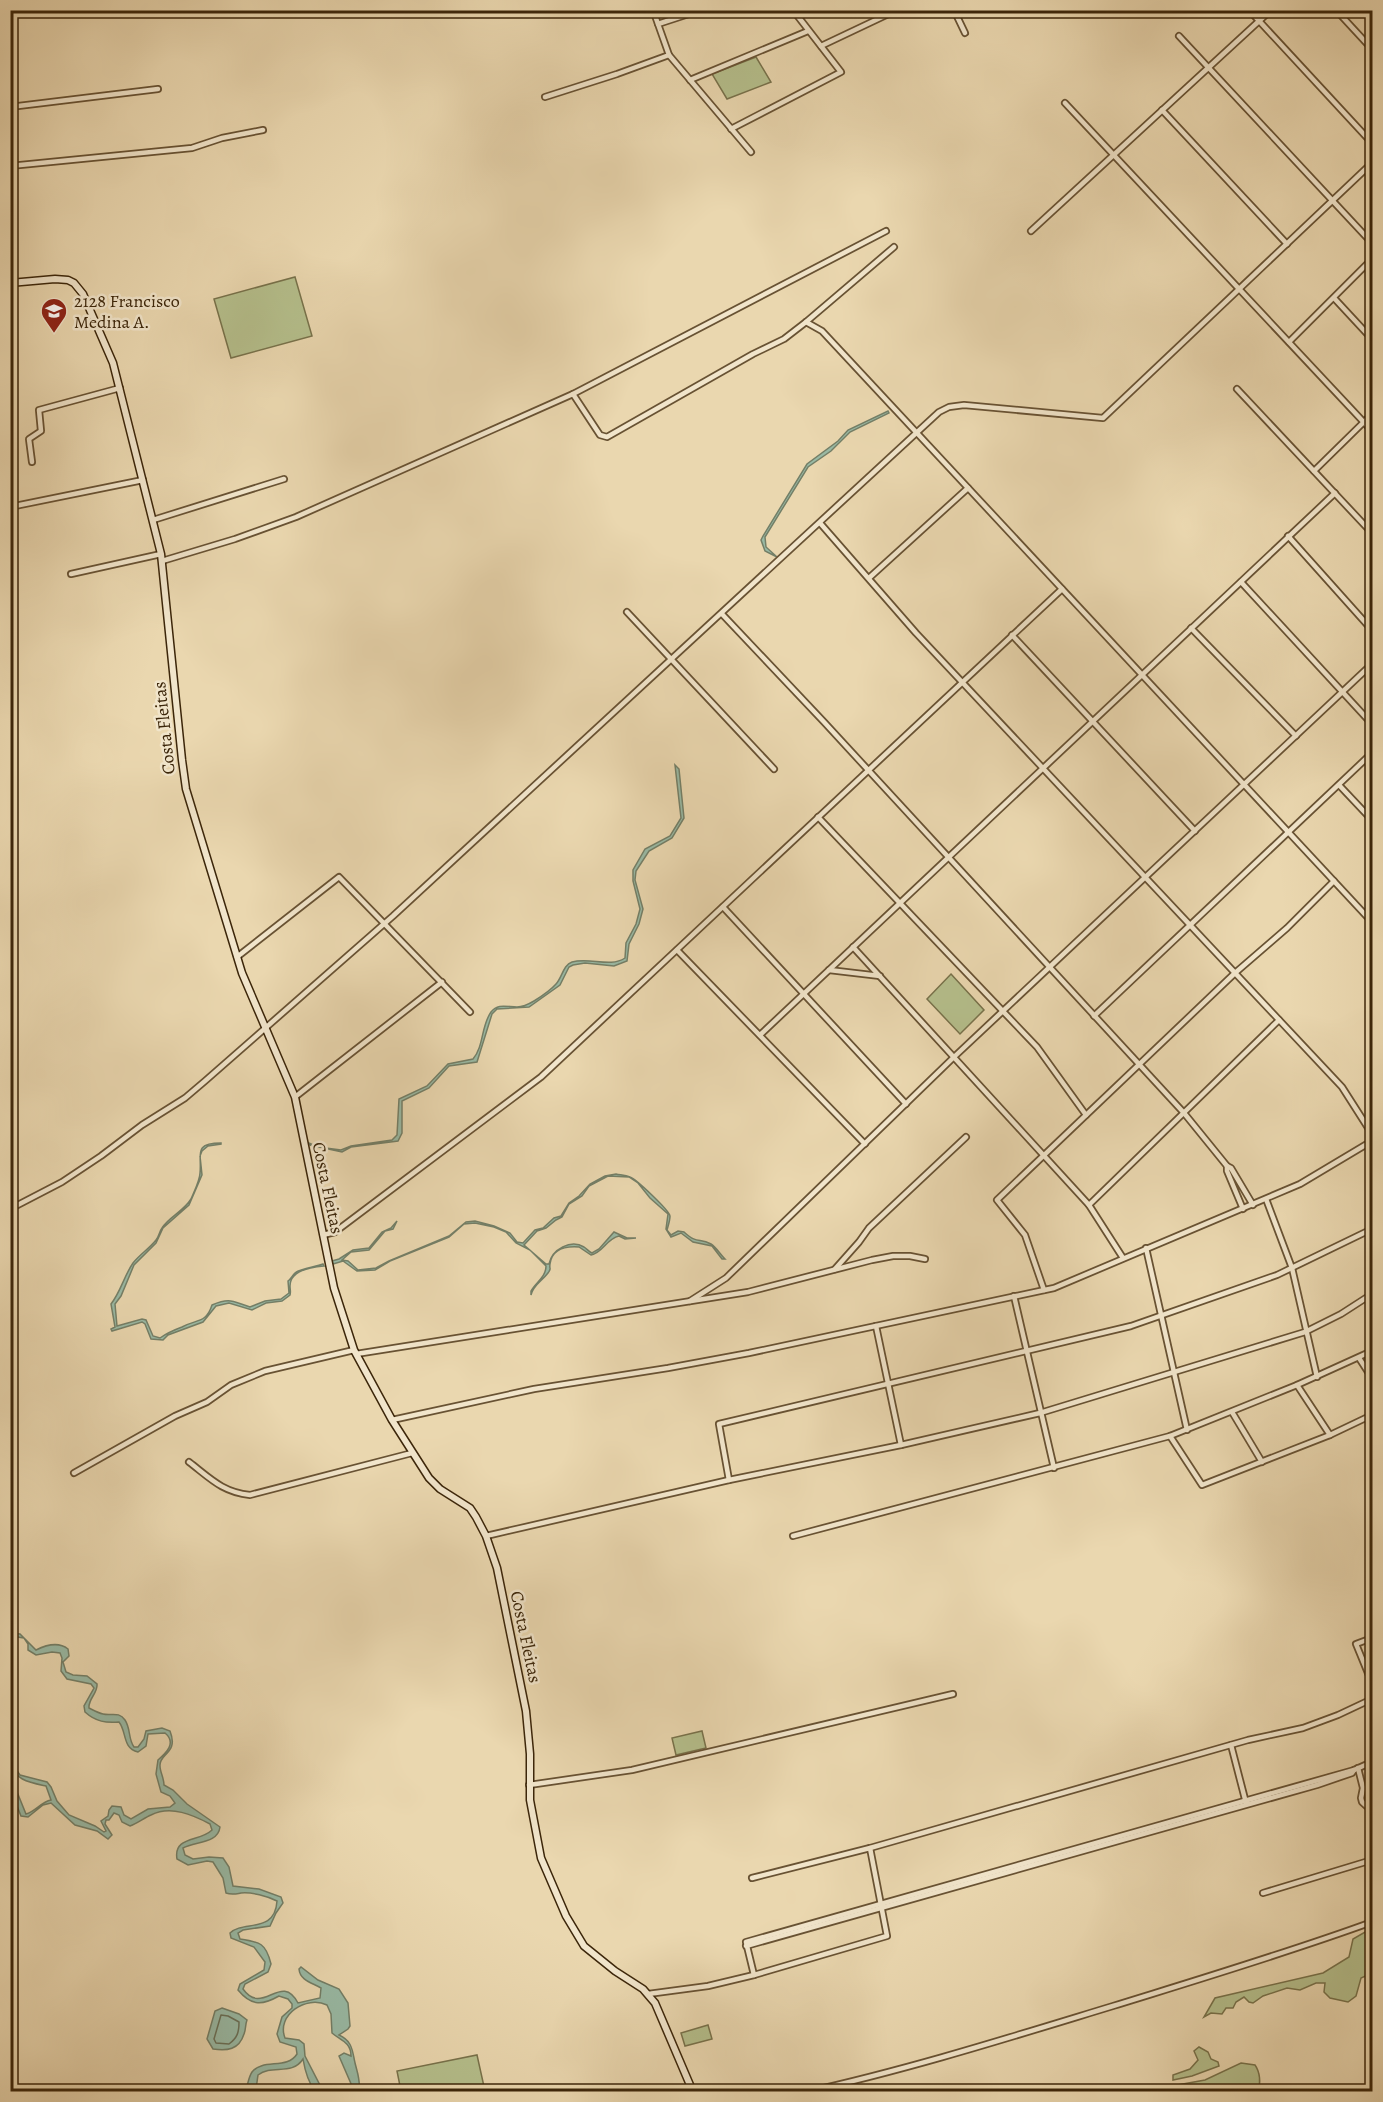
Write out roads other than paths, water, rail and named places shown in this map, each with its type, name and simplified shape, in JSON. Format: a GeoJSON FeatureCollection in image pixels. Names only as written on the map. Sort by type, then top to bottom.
{"type":"FeatureCollection","features":[{"type":"Feature","properties":{"kind":"main road","name":"Costa Fleitas"},"geometry":{"type":"LineString","coordinates":[[10,283],[62,279],[78,286],[113,363],[161,558],[185,782],[237,957],[295,1097],[334,1288],[355,1352],[392,1420],[434,1484],[470,1508],[486,1536],[497,1568],[526,1711],[530,1754],[530,1800],[537,1846],[552,1884],[577,1935],[591,1952],[648,1994],[658,2008],[693,2091]]}},
{"type":"Feature","properties":{"kind":"street"},"geometry":{"type":"LineString","coordinates":[[653,10],[669,55],[751,152]]}},
{"type":"Feature","properties":{"kind":"street"},"geometry":{"type":"LineString","coordinates":[[658,24],[701,10]]}},
{"type":"Feature","properties":{"kind":"street"},"geometry":{"type":"LineString","coordinates":[[732,129],[841,72],[793,10]]}},
{"type":"Feature","properties":{"kind":"street"},"geometry":{"type":"LineString","coordinates":[[821,46],[897,10]]}},
{"type":"Feature","properties":{"kind":"street"},"geometry":{"type":"LineString","coordinates":[[954,10],[965,33]]}},
{"type":"Feature","properties":{"kind":"street"},"geometry":{"type":"LineString","coordinates":[[1249,10],[1372,143]]}},
{"type":"Feature","properties":{"kind":"street"},"geometry":{"type":"LineString","coordinates":[[1031,231],[1270,10]]}},
{"type":"Feature","properties":{"kind":"street"},"geometry":{"type":"LineString","coordinates":[[1336,10],[1372,49]]}},
{"type":"Feature","properties":{"kind":"street"},"geometry":{"type":"LineString","coordinates":[[690,80],[808,31]]}},
{"type":"Feature","properties":{"kind":"street"},"geometry":{"type":"LineString","coordinates":[[1179,36],[1372,243]]}},
{"type":"Feature","properties":{"kind":"street"},"geometry":{"type":"LineString","coordinates":[[545,97],[669,55]]}},
{"type":"Feature","properties":{"kind":"street"},"geometry":{"type":"LineString","coordinates":[[10,107],[158,89]]}},
{"type":"Feature","properties":{"kind":"street"},"geometry":{"type":"LineString","coordinates":[[1065,103],[1372,431]]}},
{"type":"Feature","properties":{"kind":"street"},"geometry":{"type":"LineString","coordinates":[[1162,110],[1287,244]]}},
{"type":"Feature","properties":{"kind":"street"},"geometry":{"type":"LineString","coordinates":[[10,166],[192,148],[222,138],[263,130]]}},
{"type":"Feature","properties":{"kind":"street"},"geometry":{"type":"LineString","coordinates":[[10,1209],[62,1182],[185,1098],[384,924],[939,412],[964,405],[1102,418],[1372,163]]}},
{"type":"Feature","properties":{"kind":"street"},"geometry":{"type":"LineString","coordinates":[[71,574],[161,558],[235,539],[296,517],[573,394],[886,231]]}},
{"type":"Feature","properties":{"kind":"street"},"geometry":{"type":"LineString","coordinates":[[573,394],[600,435],[607,437],[753,354],[784,339],[894,247]]}},
{"type":"Feature","properties":{"kind":"street"},"geometry":{"type":"LineString","coordinates":[[1289,342],[1372,260]]}},
{"type":"Feature","properties":{"kind":"street"},"geometry":{"type":"LineString","coordinates":[[1334,298],[1372,339]]}},
{"type":"Feature","properties":{"kind":"street"},"geometry":{"type":"LineString","coordinates":[[806,322],[822,331],[1372,922]]}},
{"type":"Feature","properties":{"kind":"street"},"geometry":{"type":"LineString","coordinates":[[32,462],[28,439],[41,431],[39,410],[120,388]]}},
{"type":"Feature","properties":{"kind":"street"},"geometry":{"type":"LineString","coordinates":[[1237,389],[1372,533]]}},
{"type":"Feature","properties":{"kind":"street"},"geometry":{"type":"LineString","coordinates":[[1314,471],[1372,414]]}},
{"type":"Feature","properties":{"kind":"street"},"geometry":{"type":"LineString","coordinates":[[153,520],[284,479]]}},
{"type":"Feature","properties":{"kind":"street"},"geometry":{"type":"LineString","coordinates":[[10,507],[143,480]]}},
{"type":"Feature","properties":{"kind":"street"},"geometry":{"type":"LineString","coordinates":[[869,578],[968,488]]}},
{"type":"Feature","properties":{"kind":"street"},"geometry":{"type":"LineString","coordinates":[[760,1035],[1335,493]]}},
{"type":"Feature","properties":{"kind":"street"},"geometry":{"type":"LineString","coordinates":[[820,523],[916,633],[1342,1087],[1372,1134]]}},
{"type":"Feature","properties":{"kind":"street"},"geometry":{"type":"LineString","coordinates":[[1288,536],[1372,630]]}},
{"type":"Feature","properties":{"kind":"street"},"geometry":{"type":"LineString","coordinates":[[1240,582],[1372,724]]}},
{"type":"Feature","properties":{"kind":"street"},"geometry":{"type":"LineString","coordinates":[[322,1235],[334,1232],[541,1077],[1062,589]]}},
{"type":"Feature","properties":{"kind":"street"},"geometry":{"type":"LineString","coordinates":[[627,612],[774,769]]}},
{"type":"Feature","properties":{"kind":"street"},"geometry":{"type":"LineString","coordinates":[[722,614],[1184,1113],[1231,1168],[1253,1204]]}},
{"type":"Feature","properties":{"kind":"street"},"geometry":{"type":"LineString","coordinates":[[1191,628],[1296,736]]}},
{"type":"Feature","properties":{"kind":"street"},"geometry":{"type":"LineString","coordinates":[[1012,635],[1195,831]]}},
{"type":"Feature","properties":{"kind":"street"},"geometry":{"type":"LineString","coordinates":[[690,1301],[726,1278],[954,1057],[1372,664]]}},
{"type":"Feature","properties":{"kind":"street"},"geometry":{"type":"LineString","coordinates":[[1094,1016],[1372,753]]}},
{"type":"Feature","properties":{"kind":"street"},"geometry":{"type":"LineString","coordinates":[[1339,785],[1372,820]]}},
{"type":"Feature","properties":{"kind":"street"},"geometry":{"type":"LineString","coordinates":[[818,818],[1037,1047],[1086,1115]]}},
{"type":"Feature","properties":{"kind":"street"},"geometry":{"type":"LineString","coordinates":[[237,957],[339,877],[470,1011]]}},
{"type":"Feature","properties":{"kind":"street"},"geometry":{"type":"LineString","coordinates":[[1044,1290],[1024,1235],[997,1200],[1334,881]]}},
{"type":"Feature","properties":{"kind":"street"},"geometry":{"type":"LineString","coordinates":[[723,907],[906,1104]]}},
{"type":"Feature","properties":{"kind":"street"},"geometry":{"type":"LineString","coordinates":[[853,947],[1089,1205],[1123,1258]]}},
{"type":"Feature","properties":{"kind":"street"},"geometry":{"type":"LineString","coordinates":[[677,950],[865,1144]]}},
{"type":"Feature","properties":{"kind":"street"},"geometry":{"type":"LineString","coordinates":[[829,970],[880,976]]}},
{"type":"Feature","properties":{"kind":"street"},"geometry":{"type":"LineString","coordinates":[[295,1097],[441,982]]}},
{"type":"Feature","properties":{"kind":"street"},"geometry":{"type":"LineString","coordinates":[[1089,1205],[1279,1020]]}},
{"type":"Feature","properties":{"kind":"street"},"geometry":{"type":"LineString","coordinates":[[834,1270],[869,1228],[966,1137]]}},
{"type":"Feature","properties":{"kind":"street"},"geometry":{"type":"LineString","coordinates":[[392,1420],[534,1389],[680,1366],[1054,1288],[1300,1184],[1372,1141]]}},
{"type":"Feature","properties":{"kind":"street"},"geometry":{"type":"LineString","coordinates":[[1227,1166],[1243,1209]]}},
{"type":"Feature","properties":{"kind":"street"},"geometry":{"type":"LineString","coordinates":[[1266,1199],[1292,1268],[1317,1377]]}},
{"type":"Feature","properties":{"kind":"street"},"geometry":{"type":"LineString","coordinates":[[729,1480],[719,1424],[1131,1326],[1292,1268],[1372,1229]]}},
{"type":"Feature","properties":{"kind":"street"},"geometry":{"type":"LineString","coordinates":[[1146,1248],[1187,1430]]}},
{"type":"Feature","properties":{"kind":"street"},"geometry":{"type":"LineString","coordinates":[[74,1473],[175,1416],[207,1402],[231,1385],[265,1371],[355,1352],[748,1292],[893,1256],[925,1259]]}},
{"type":"Feature","properties":{"kind":"street"},"geometry":{"type":"LineString","coordinates":[[486,1536],[729,1480],[901,1445],[1040,1413],[1305,1332],[1341,1314],[1372,1294]]}},
{"type":"Feature","properties":{"kind":"street"},"geometry":{"type":"LineString","coordinates":[[1014,1296],[1054,1468]]}},
{"type":"Feature","properties":{"kind":"street"},"geometry":{"type":"LineString","coordinates":[[876,1326],[901,1445]]}},
{"type":"Feature","properties":{"kind":"street"},"geometry":{"type":"LineString","coordinates":[[793,1536],[1170,1437],[1372,1352]]}},
{"type":"Feature","properties":{"kind":"street"},"geometry":{"type":"LineString","coordinates":[[1359,1358],[1372,1378]]}},
{"type":"Feature","properties":{"kind":"street"},"geometry":{"type":"LineString","coordinates":[[1297,1385],[1330,1435]]}},
{"type":"Feature","properties":{"kind":"street"},"geometry":{"type":"LineString","coordinates":[[1232,1412],[1262,1462]]}},
{"type":"Feature","properties":{"kind":"street"},"geometry":{"type":"LineString","coordinates":[[1170,1437],[1202,1485],[1330,1435],[1372,1415]]}},
{"type":"Feature","properties":{"kind":"street"},"geometry":{"type":"LineString","coordinates":[[189,1462],[222,1489],[250,1495],[412,1453]]}},
{"type":"Feature","properties":{"kind":"street"},"geometry":{"type":"LineString","coordinates":[[1372,1638],[1356,1644],[1372,1683]]}},
{"type":"Feature","properties":{"kind":"street"},"geometry":{"type":"LineString","coordinates":[[530,1785],[632,1770],[953,1694]]}},
{"type":"Feature","properties":{"kind":"street"},"geometry":{"type":"LineString","coordinates":[[752,1878],[870,1848],[1231,1745],[1303,1728],[1372,1699]]}},
{"type":"Feature","properties":{"kind":"street"},"geometry":{"type":"LineString","coordinates":[[1231,1745],[1246,1803]]}},
{"type":"Feature","properties":{"kind":"street"},"geometry":{"type":"LineString","coordinates":[[754,1975],[746,1944],[1317,1785],[1352,1773],[1372,1762]]}},
{"type":"Feature","properties":{"kind":"street"},"geometry":{"type":"LineString","coordinates":[[1356,1769],[1363,1788],[1361,1798],[1372,1811]]}},
{"type":"Feature","properties":{"kind":"street"},"geometry":{"type":"LineString","coordinates":[[1366,1805],[1372,1802]]}},
{"type":"Feature","properties":{"kind":"street"},"geometry":{"type":"LineString","coordinates":[[648,1994],[708,1986],[754,1975],[888,1936],[870,1848]]}},
{"type":"Feature","properties":{"kind":"street"},"geometry":{"type":"LineString","coordinates":[[1263,1893],[1372,1860]]}},
{"type":"Feature","properties":{"kind":"street"},"geometry":{"type":"LineString","coordinates":[[806,2091],[841,2084],[1029,2032],[1211,1976],[1372,1922]]}},
{"type":"Feature","properties":{"kind":"water"},"geometry":{"type":"Polygon","coordinates":[[[888,411],[889,413],[850,432],[831,451],[808,467],[765,537],[766,547],[777,557],[765,551],[761,540],[807,464],[838,441],[848,430],[888,411]]]}},
{"type":"Feature","properties":{"kind":"water"},"geometry":{"type":"Polygon","coordinates":[[[675,765],[679,769],[684,818],[672,838],[649,851],[636,871],[635,880],[643,909],[639,924],[629,944],[627,961],[614,966],[585,963],[573,965],[569,967],[560,985],[529,1007],[497,1009],[492,1014],[477,1062],[449,1066],[429,1088],[402,1101],[402,1133],[398,1141],[351,1147],[342,1152],[321,1147],[341,1150],[351,1146],[392,1140],[397,1135],[399,1099],[427,1086],[448,1064],[473,1059],[477,1054],[488,1018],[494,1009],[503,1006],[517,1007],[534,1001],[554,987],[572,962],[613,962],[625,958],[626,943],[636,924],[640,909],[633,881],[633,870],[645,849],[670,836],[681,818],[675,765]]]}},
{"type":"Feature","properties":{"kind":"water"},"geometry":{"type":"Polygon","coordinates":[[[221,1143],[208,1146],[200,1156],[206,1145],[221,1143]]]}},
{"type":"Feature","properties":{"kind":"water"},"geometry":{"type":"Polygon","coordinates":[[[200,1158],[202,1175],[189,1205],[163,1228],[156,1243],[134,1265],[121,1296],[115,1304],[117,1326],[146,1320],[153,1336],[160,1338],[173,1330],[204,1318],[212,1305],[224,1301],[250,1307],[265,1301],[281,1299],[289,1293],[288,1281],[295,1273],[323,1264],[324,1266],[308,1269],[294,1276],[291,1281],[290,1295],[282,1301],[266,1303],[252,1310],[229,1303],[216,1306],[203,1322],[168,1335],[163,1340],[151,1339],[142,1322],[112,1331],[111,1329],[115,1327],[111,1304],[133,1263],[156,1240],[165,1224],[191,1199],[200,1176],[200,1158]]]}},
{"type":"Feature","properties":{"kind":"water"},"geometry":{"type":"Polygon","coordinates":[[[616,1174],[628,1176],[637,1182],[629,1177],[608,1176],[589,1186],[582,1196],[569,1204],[562,1217],[546,1228],[537,1231],[524,1245],[530,1250],[516,1243],[506,1232],[475,1223],[464,1224],[449,1237],[390,1261],[375,1270],[357,1271],[343,1261],[333,1264],[332,1261],[353,1250],[369,1248],[382,1232],[391,1228],[397,1221],[393,1229],[385,1231],[369,1250],[351,1252],[342,1260],[348,1261],[358,1270],[376,1268],[389,1261],[449,1236],[466,1222],[475,1221],[494,1226],[510,1233],[517,1242],[523,1243],[535,1230],[543,1228],[554,1218],[561,1216],[569,1203],[590,1184],[605,1176],[616,1174]]]}},
{"type":"Feature","properties":{"kind":"water"},"geometry":{"type":"Polygon","coordinates":[[[639,1184],[670,1216],[667,1230],[671,1235],[678,1231],[684,1232],[696,1240],[707,1242],[715,1247],[725,1259],[722,1259],[712,1246],[693,1242],[681,1233],[671,1237],[666,1229],[668,1214],[639,1184]]]}},
{"type":"Feature","properties":{"kind":"water"},"geometry":{"type":"Polygon","coordinates":[[[614,1232],[627,1238],[636,1238],[625,1239],[619,1236],[591,1255],[579,1247],[569,1247],[557,1252],[551,1259],[554,1254],[558,1250],[573,1244],[584,1247],[592,1253],[599,1249],[614,1232]]]}},
{"type":"Feature","properties":{"kind":"water"},"geometry":{"type":"Polygon","coordinates":[[[531,1251],[546,1264],[549,1264],[551,1259],[550,1270],[531,1295],[531,1291],[544,1273],[546,1266],[531,1251]]]}},
{"type":"Feature","properties":{"kind":"water"},"geometry":{"type":"Polygon","coordinates":[[[11,1633],[20,1634],[24,1638],[11,1636],[11,1633]]]}},
{"type":"Feature","properties":{"kind":"water"},"geometry":{"type":"Polygon","coordinates":[[[24,1638],[36,1650],[56,1644],[68,1649],[69,1656],[63,1662],[66,1672],[87,1676],[97,1684],[89,1708],[101,1714],[123,1717],[134,1747],[138,1747],[144,1739],[146,1731],[162,1728],[170,1731],[171,1749],[162,1758],[160,1766],[164,1785],[220,1827],[211,1839],[183,1848],[185,1855],[193,1859],[223,1858],[229,1867],[233,1886],[259,1889],[281,1897],[283,1903],[270,1926],[243,1930],[238,1933],[240,1939],[261,1945],[267,1952],[271,1964],[268,1972],[245,1984],[243,1989],[250,1996],[258,1998],[285,1991],[292,1994],[298,2003],[320,1998],[321,1988],[302,1976],[299,1969],[301,1967],[318,1980],[339,1989],[348,2003],[350,2026],[339,2035],[346,2039],[351,2047],[359,2078],[359,2091],[350,2091],[352,2086],[339,2056],[344,2053],[351,2056],[351,2051],[332,2033],[331,2014],[327,2005],[310,2003],[295,2009],[289,2015],[283,2030],[285,2038],[299,2040],[304,2044],[305,2056],[323,2091],[315,2091],[313,2088],[303,2059],[288,2069],[269,2070],[258,2075],[256,2089],[245,2091],[252,2072],[257,2068],[287,2062],[297,2054],[296,2047],[280,2042],[277,2034],[282,2017],[292,2008],[292,2004],[288,1999],[279,1996],[263,2003],[253,2002],[238,1990],[240,1984],[264,1970],[265,1962],[254,1947],[231,1938],[230,1933],[243,1927],[258,1925],[271,1918],[277,1901],[255,1894],[226,1893],[223,1878],[213,1862],[188,1865],[177,1859],[179,1846],[188,1840],[207,1834],[212,1830],[210,1824],[189,1815],[166,1811],[151,1815],[130,1826],[122,1822],[119,1815],[114,1813],[105,1824],[112,1835],[108,1839],[97,1831],[75,1825],[51,1803],[43,1805],[28,1817],[21,1816],[11,1791],[11,1783],[15,1787],[26,1814],[51,1800],[46,1786],[19,1777],[12,1768],[11,1762],[20,1775],[47,1782],[57,1801],[69,1815],[104,1832],[106,1831],[101,1821],[108,1816],[112,1806],[121,1807],[124,1815],[131,1819],[148,1809],[170,1807],[175,1803],[170,1796],[161,1792],[156,1774],[158,1760],[170,1744],[165,1733],[148,1734],[146,1746],[138,1752],[133,1750],[127,1743],[119,1722],[101,1721],[85,1712],[84,1706],[94,1688],[91,1684],[67,1679],[61,1671],[60,1653],[36,1655],[28,1650],[28,1644],[24,1638]]]}},
{"type":"Feature","properties":{"kind":"water"},"geometry":{"type":"Polygon","coordinates":[[[222,2008],[239,2014],[247,2020],[239,2043],[223,2050],[213,2049],[207,2039],[215,2011],[222,2008]]]}},
{"type":"Feature","properties":{"kind":"place","name":"2128 Francisco Medina A."},"geometry":{"type":"Point","coordinates":[54,334]}}]}
